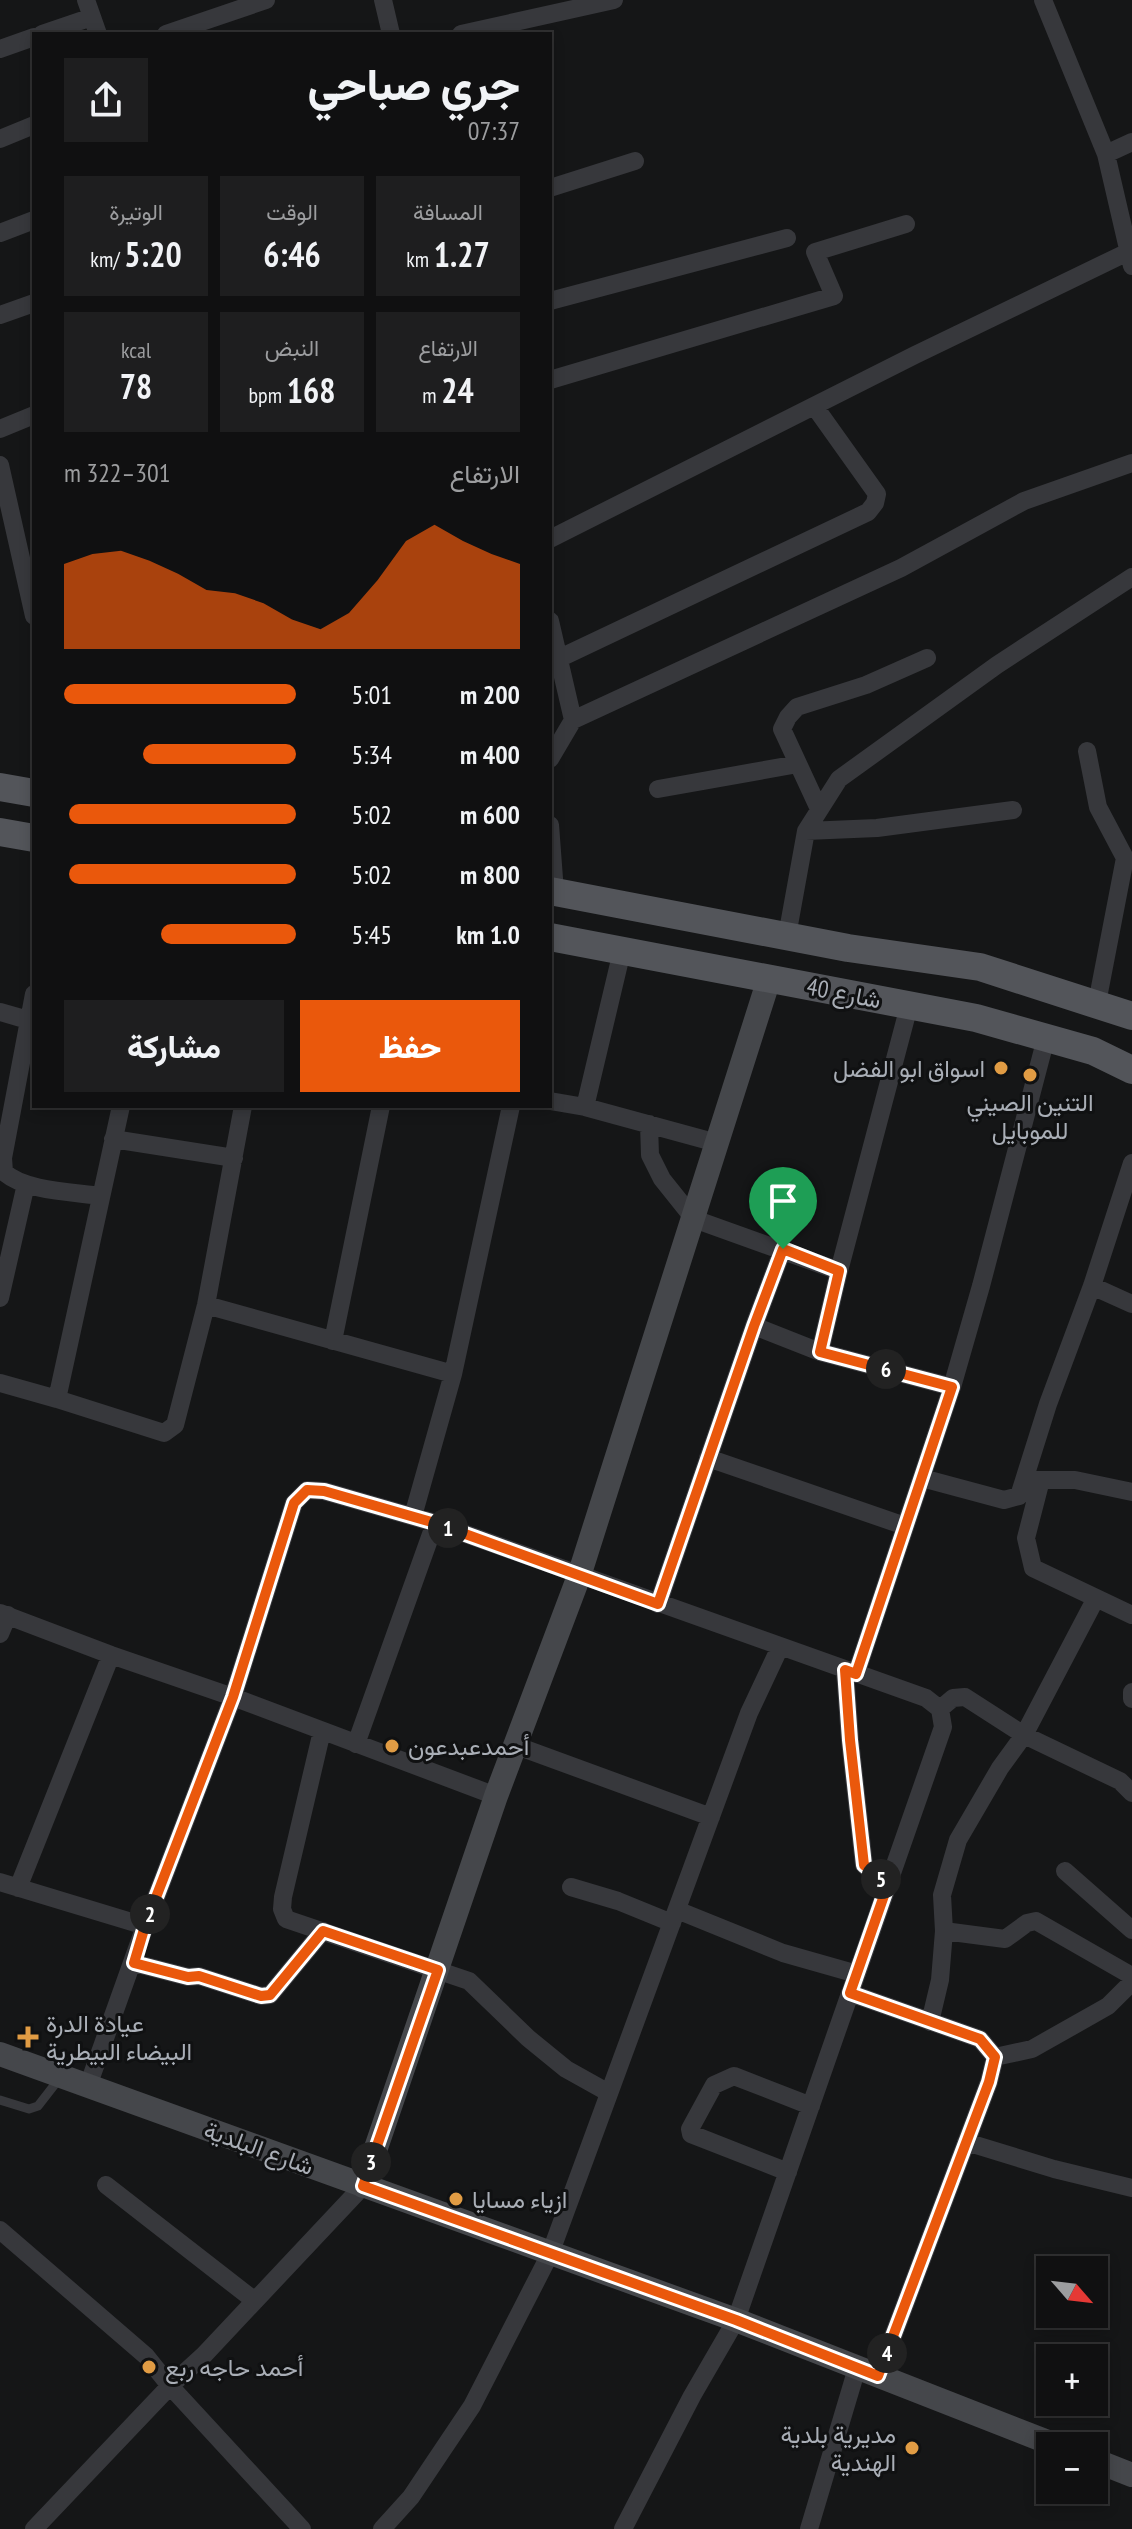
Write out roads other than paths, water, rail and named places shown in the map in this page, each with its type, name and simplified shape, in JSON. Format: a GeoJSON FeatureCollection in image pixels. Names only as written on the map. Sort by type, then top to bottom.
{"type":"FeatureCollection","features":[{"type":"Feature","properties":{"kind":"main road"},"geometry":{"type":"LineString","coordinates":[[0,787],[32,793]]}},
{"type":"Feature","properties":{"kind":"main road"},"geometry":{"type":"LineString","coordinates":[[0,832],[32,838]]}},
{"type":"Feature","properties":{"kind":"main road","name":"شارع 40"},"geometry":{"type":"LineString","coordinates":[[552,892],[787,936],[980,967],[1132,1016]]}},
{"type":"Feature","properties":{"kind":"main road","name":"شارع 40"},"geometry":{"type":"LineString","coordinates":[[552,937],[976,1018],[1093,1051],[1132,1070]]}},
{"type":"Feature","properties":{"kind":"street"},"geometry":{"type":"LineString","coordinates":[[172,32],[266,0]]}},
{"type":"Feature","properties":{"kind":"street"},"geometry":{"type":"LineString","coordinates":[[383,0],[391,32]]}},
{"type":"Feature","properties":{"kind":"street"},"geometry":{"type":"LineString","coordinates":[[470,32],[614,0]]}},
{"type":"Feature","properties":{"kind":"street"},"geometry":{"type":"LineString","coordinates":[[552,538],[815,407],[1130,259],[1106,154],[1043,0]]}},
{"type":"Feature","properties":{"kind":"street"},"geometry":{"type":"LineString","coordinates":[[48,32],[92,17]]}},
{"type":"Feature","properties":{"kind":"street"},"geometry":{"type":"LineString","coordinates":[[0,49],[32,38]]}},
{"type":"Feature","properties":{"kind":"street"},"geometry":{"type":"LineString","coordinates":[[0,139],[32,126]]}},
{"type":"Feature","properties":{"kind":"street"},"geometry":{"type":"LineString","coordinates":[[1106,154],[1132,142]]}},
{"type":"Feature","properties":{"kind":"street"},"geometry":{"type":"LineString","coordinates":[[552,187],[635,161]]}},
{"type":"Feature","properties":{"kind":"street"},"geometry":{"type":"LineString","coordinates":[[0,233],[32,221]]}},
{"type":"Feature","properties":{"kind":"street"},"geometry":{"type":"LineString","coordinates":[[552,379],[834,296],[815,252],[906,224]]}},
{"type":"Feature","properties":{"kind":"street"},"geometry":{"type":"LineString","coordinates":[[552,300],[787,238]]}},
{"type":"Feature","properties":{"kind":"street"},"geometry":{"type":"LineString","coordinates":[[0,315],[32,304]]}},
{"type":"Feature","properties":{"kind":"street"},"geometry":{"type":"LineString","coordinates":[[560,658],[868,512],[877,494],[815,407]]}},
{"type":"Feature","properties":{"kind":"street"},"geometry":{"type":"LineString","coordinates":[[0,429],[32,416]]}},
{"type":"Feature","properties":{"kind":"street"},"geometry":{"type":"LineString","coordinates":[[552,756],[573,720],[901,568],[1024,501],[1132,463]]}},
{"type":"Feature","properties":{"kind":"street"},"geometry":{"type":"LineString","coordinates":[[0,465],[32,607]]}},
{"type":"Feature","properties":{"kind":"street"},"geometry":{"type":"LineString","coordinates":[[787,936],[806,831],[839,779],[997,665],[1132,577]]}},
{"type":"Feature","properties":{"kind":"street"},"geometry":{"type":"LineString","coordinates":[[552,628],[573,720]]}},
{"type":"Feature","properties":{"kind":"street"},"geometry":{"type":"LineString","coordinates":[[819,809],[782,729],[788,717],[797,707],[866,685],[927,658]]}},
{"type":"Feature","properties":{"kind":"street"},"geometry":{"type":"LineString","coordinates":[[1087,751],[1098,807],[1125,858],[1097,1003]]}},
{"type":"Feature","properties":{"kind":"street"},"geometry":{"type":"LineString","coordinates":[[658,789],[798,764]]}},
{"type":"Feature","properties":{"kind":"street"},"geometry":{"type":"LineString","coordinates":[[806,831],[877,828],[1013,810]]}},
{"type":"Feature","properties":{"kind":"street"},"geometry":{"type":"LineString","coordinates":[[585,1107],[622,951]]}},
{"type":"Feature","properties":{"kind":"street"},"geometry":{"type":"LineString","coordinates":[[34,2529],[363,2186],[496,1796],[579,1576],[769,979]]}},
{"type":"Feature","properties":{"kind":"street"},"geometry":{"type":"LineString","coordinates":[[32,1003],[2,1158],[4,1172],[12,1180],[26,1184],[100,1196]]}},
{"type":"Feature","properties":{"kind":"street"},"geometry":{"type":"LineString","coordinates":[[820,1352],[909,1006]]}},
{"type":"Feature","properties":{"kind":"street"},"geometry":{"type":"LineString","coordinates":[[0,1012],[28,1020]]}},
{"type":"Feature","properties":{"kind":"street"},"geometry":{"type":"LineString","coordinates":[[888,1884],[864,1865],[850,1740],[851,1672],[952,1387],[1046,1038]]}},
{"type":"Feature","properties":{"kind":"street"},"geometry":{"type":"LineString","coordinates":[[552,1101],[585,1107],[717,1143]]}},
{"type":"Feature","properties":{"kind":"street"},"geometry":{"type":"LineString","coordinates":[[57,1399],[121,1108]]}},
{"type":"Feature","properties":{"kind":"street"},"geometry":{"type":"LineString","coordinates":[[0,1383],[164,1433],[175,1425],[206,1305],[243,1108]]}},
{"type":"Feature","properties":{"kind":"street"},"geometry":{"type":"LineString","coordinates":[[333,1341],[381,1108]]}},
{"type":"Feature","properties":{"kind":"street"},"geometry":{"type":"LineString","coordinates":[[413,1516],[453,1374],[511,1108]]}},
{"type":"Feature","properties":{"kind":"street"},"geometry":{"type":"LineString","coordinates":[[649,1124],[650,1155],[662,1179],[694,1219],[839,1271]]}},
{"type":"Feature","properties":{"kind":"street"},"geometry":{"type":"LineString","coordinates":[[113,1139],[234,1158]]}},
{"type":"Feature","properties":{"kind":"street"},"geometry":{"type":"LineString","coordinates":[[1132,1163],[1092,1286],[1048,1404],[1033,1480],[1026,1538],[1033,1568],[1132,1615]]}},
{"type":"Feature","properties":{"kind":"street"},"geometry":{"type":"LineString","coordinates":[[0,1298],[26,1184]]}},
{"type":"Feature","properties":{"kind":"street"},"geometry":{"type":"LineString","coordinates":[[658,1604],[783,1249]]}},
{"type":"Feature","properties":{"kind":"street"},"geometry":{"type":"LineString","coordinates":[[1092,1286],[1132,1304]]}},
{"type":"Feature","properties":{"kind":"street"},"geometry":{"type":"LineString","coordinates":[[206,1305],[453,1374]]}},
{"type":"Feature","properties":{"kind":"street"},"geometry":{"type":"LineString","coordinates":[[754,1326],[820,1352],[952,1387]]}},
{"type":"Feature","properties":{"kind":"street"},"geometry":{"type":"LineString","coordinates":[[708,1458],[905,1526]]}},
{"type":"Feature","properties":{"kind":"street"},"geometry":{"type":"LineString","coordinates":[[922,1478],[1004,1500],[1019,1496],[1033,1480],[1075,1480],[1132,1492]]}},
{"type":"Feature","properties":{"kind":"street"},"geometry":{"type":"LineString","coordinates":[[88,2086],[145,1926],[233,1697],[294,1503],[307,1490],[324,1491],[435,1523],[926,1698],[940,1709],[943,1727],[736,2320],[692,2396],[623,2529]]}},
{"type":"Feature","properties":{"kind":"street"},"geometry":{"type":"LineString","coordinates":[[356,1744],[435,1523]]}},
{"type":"Feature","properties":{"kind":"street"},"geometry":{"type":"LineString","coordinates":[[930,2022],[940,1980],[944,1931],[942,1895],[958,1840],[1000,1768],[1024,1735],[1096,1598]]}},
{"type":"Feature","properties":{"kind":"street"},"geometry":{"type":"LineString","coordinates":[[0,1634],[4,1614],[496,1796]]}},
{"type":"Feature","properties":{"kind":"street"},"geometry":{"type":"LineString","coordinates":[[382,2529],[411,2497],[472,2406],[550,2254],[749,1713],[780,1647]]}},
{"type":"Feature","properties":{"kind":"street"},"geometry":{"type":"LineString","coordinates":[[18,1888],[111,1655]]}},
{"type":"Feature","properties":{"kind":"street"},"geometry":{"type":"LineString","coordinates":[[1132,1692],[1132,1699]]}},
{"type":"Feature","properties":{"kind":"street"},"geometry":{"type":"LineString","coordinates":[[940,1709],[953,1698],[965,1697],[1024,1735],[1128,1781]]}},
{"type":"Feature","properties":{"kind":"street"},"geometry":{"type":"LineString","coordinates":[[322,1731],[282,1909],[286,1919],[469,1981],[528,2038],[566,2069],[609,2093]]}},
{"type":"Feature","properties":{"kind":"street"},"geometry":{"type":"LineString","coordinates":[[517,1746],[711,1817]]}},
{"type":"Feature","properties":{"kind":"street"},"geometry":{"type":"LineString","coordinates":[[1065,1871],[1132,1930]]}},
{"type":"Feature","properties":{"kind":"street"},"geometry":{"type":"LineString","coordinates":[[0,1882],[145,1926]]}},
{"type":"Feature","properties":{"kind":"street"},"geometry":{"type":"LineString","coordinates":[[571,1887],[857,1974]]}},
{"type":"Feature","properties":{"kind":"street"},"geometry":{"type":"LineString","coordinates":[[944,1931],[1005,1939],[1027,1923],[1036,1921],[1132,1979],[1108,2006],[1032,2049],[995,2057]]}},
{"type":"Feature","properties":{"kind":"street"},"geometry":{"type":"LineString","coordinates":[[134,1963],[188,1977],[199,1976],[261,1996],[270,1995],[323,1931]]}},
{"type":"Feature","properties":{"kind":"street"},"geometry":{"type":"LineString","coordinates":[[850,1993],[980,2039],[995,2057]]}},
{"type":"Feature","properties":{"kind":"street","name":"شارع البلدية"},"geometry":{"type":"LineString","coordinates":[[0,2054],[736,2320],[1036,2437]]}},
{"type":"Feature","properties":{"kind":"street"},"geometry":{"type":"LineString","coordinates":[[809,2529],[868,2372],[966,2142],[995,2057]]}},
{"type":"Feature","properties":{"kind":"street"},"geometry":{"type":"LineString","coordinates":[[788,2172],[691,2134],[690,2129],[714,2085],[734,2076],[811,2106]]}},
{"type":"Feature","properties":{"kind":"street"},"geometry":{"type":"LineString","coordinates":[[966,2142],[1054,2169],[1132,2188]]}},
{"type":"Feature","properties":{"kind":"street"},"geometry":{"type":"LineString","coordinates":[[106,2185],[255,2301]]}},
{"type":"Feature","properties":{"kind":"street"},"geometry":{"type":"LineString","coordinates":[[0,2230],[146,2356],[292,2525]]}},
{"type":"Feature","properties":{"kind":"street"},"geometry":{"type":"LineString","coordinates":[[1108,2466],[1132,2475]]}},
{"type":"Feature","properties":{"kind":"lane"},"geometry":{"type":"LineString","coordinates":[[0,2100],[29,2109],[38,2106],[61,2076]]}},
{"type":"Feature","properties":{"kind":"place","name":"اسواق ابو الفضل"},"geometry":{"type":"Point","coordinates":[1001,1068]}},
{"type":"Feature","properties":{"kind":"place","name":"التنين الصيني للموبايل"},"geometry":{"type":"Point","coordinates":[1030,1075]}},
{"type":"Feature","properties":{"kind":"place","name":"أحمدعبدعون"},"geometry":{"type":"Point","coordinates":[392,1746]}},
{"type":"Feature","properties":{"kind":"place","name":"عيادة الدرة البيضاء البيطرية"},"geometry":{"type":"Point","coordinates":[28,2037]}},
{"type":"Feature","properties":{"kind":"place","name":"ازياء مسايا"},"geometry":{"type":"Point","coordinates":[456,2199]}},
{"type":"Feature","properties":{"kind":"place","name":"أحمد حاجه ربع"},"geometry":{"type":"Point","coordinates":[149,2367]}},
{"type":"Feature","properties":{"kind":"place","name":"مديرية بلدية الهندية"},"geometry":{"type":"Point","coordinates":[912,2448]}}]}
